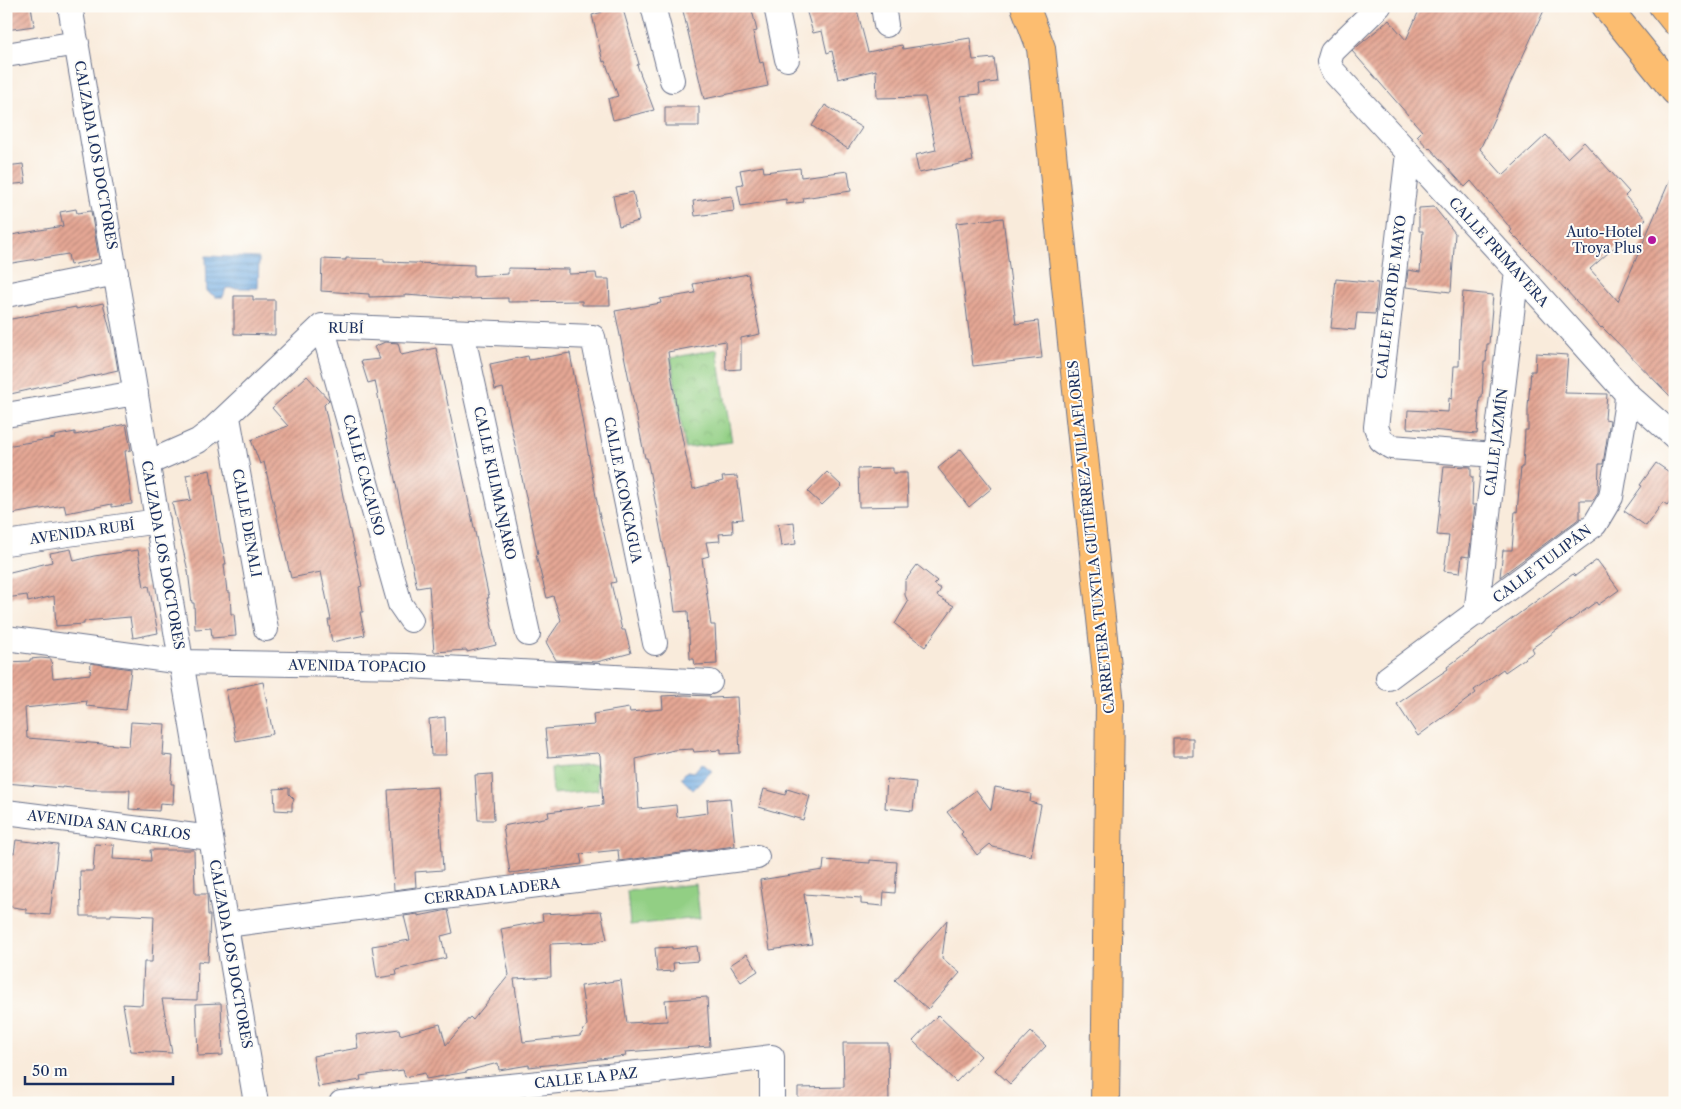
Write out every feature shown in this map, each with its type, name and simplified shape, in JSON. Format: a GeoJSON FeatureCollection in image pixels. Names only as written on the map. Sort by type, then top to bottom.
{"type":"FeatureCollection","features":[{"type":"Feature","properties":{"kind":"main road","name":"CARRETERA TUXTLA GUTIÉRREZ-VILLAFLORES"},"geometry":{"type":"LineString","coordinates":[[1025,6],[1041,48],[1110,704],[1105,1103]]}},
{"type":"Feature","properties":{"kind":"main road"},"geometry":{"type":"LineString","coordinates":[[1606,6],[1675,90]]}},
{"type":"Feature","properties":{"kind":"street","name":"CALZADA LOS DOCTORES"},"geometry":{"type":"LineString","coordinates":[[70,6],[256,1103]]}},
{"type":"Feature","properties":{"kind":"street"},"geometry":{"type":"LineString","coordinates":[[653,6],[672,80]]}},
{"type":"Feature","properties":{"kind":"street"},"geometry":{"type":"LineString","coordinates":[[776,6],[787,59]]}},
{"type":"Feature","properties":{"kind":"street","name":"CALLE PRIMAVERA"},"geometry":{"type":"LineString","coordinates":[[1379,6],[1332,52],[1329,62],[1332,70],[1627,394],[1675,437]]}},
{"type":"Feature","properties":{"kind":"street"},"geometry":{"type":"LineString","coordinates":[[6,55],[76,43]]}},
{"type":"Feature","properties":{"kind":"street","name":"CALLE FLOR DE MAYO"},"geometry":{"type":"LineString","coordinates":[[1408,153],[1376,428],[1381,440],[1391,447],[1495,454]]}},
{"type":"Feature","properties":{"kind":"street","name":"CALLE JAZMÍN"},"geometry":{"type":"LineString","coordinates":[[1476,614],[1517,271]]}},
{"type":"Feature","properties":{"kind":"street"},"geometry":{"type":"LineString","coordinates":[[6,295],[116,273]]}},
{"type":"Feature","properties":{"kind":"street","name":"RUBÍ"},"geometry":{"type":"LineString","coordinates":[[148,463],[198,441],[228,417],[322,326],[593,337]]}},
{"type":"Feature","properties":{"kind":"street","name":"CALLE CACAUSO"},"geometry":{"type":"LineString","coordinates":[[322,326],[400,604],[410,620]]}},
{"type":"Feature","properties":{"kind":"street","name":"CALLE KILIMANJARO"},"geometry":{"type":"LineString","coordinates":[[462,332],[528,634]]}},
{"type":"Feature","properties":{"kind":"street","name":"CALLE ACONCAGUA"},"geometry":{"type":"LineString","coordinates":[[593,337],[655,642]]}},
{"type":"Feature","properties":{"kind":"street"},"geometry":{"type":"LineString","coordinates":[[6,415],[136,393]]}},
{"type":"Feature","properties":{"kind":"street","name":"CALLE TULIPÁN"},"geometry":{"type":"LineString","coordinates":[[1388,678],[1595,524],[1611,497],[1627,394]]}},
{"type":"Feature","properties":{"kind":"street","name":"CALLE DENALI"},"geometry":{"type":"LineString","coordinates":[[228,417],[266,629]]}},
{"type":"Feature","properties":{"kind":"street","name":"AVENIDA RUBÍ"},"geometry":{"type":"LineString","coordinates":[[6,543],[158,521]]}},
{"type":"Feature","properties":{"kind":"street","name":"AVENIDA TOPACIO"},"geometry":{"type":"LineString","coordinates":[[6,638],[182,662],[407,666],[710,682]]}},
{"type":"Feature","properties":{"kind":"street","name":"AVENIDA SAN CARLOS"},"geometry":{"type":"LineString","coordinates":[[6,812],[211,838]]}},
{"type":"Feature","properties":{"kind":"street","name":"CERRADA LADERA"},"geometry":{"type":"LineString","coordinates":[[226,925],[758,857]]}},
{"type":"Feature","properties":{"kind":"street","name":"CALLE LA PAZ"},"geometry":{"type":"LineString","coordinates":[[341,1103],[772,1057],[772,1103]]}},
{"type":"Feature","properties":{"kind":"green space"},"geometry":{"type":"Polygon","coordinates":[[[717,349],[732,442],[685,448],[671,358],[717,349]]]}},
{"type":"Feature","properties":{"kind":"green space"},"geometry":{"type":"Polygon","coordinates":[[[596,765],[598,790],[553,794],[551,768],[596,765]]]}},
{"type":"Feature","properties":{"kind":"green space"},"geometry":{"type":"Polygon","coordinates":[[[696,884],[700,918],[630,925],[627,891],[696,884]]]}},
{"type":"Feature","properties":{"kind":"water"},"geometry":{"type":"Polygon","coordinates":[[[206,256],[259,258],[258,288],[226,288],[223,297],[216,297],[207,291],[206,256]]]}},
{"type":"Feature","properties":{"kind":"water"},"geometry":{"type":"Polygon","coordinates":[[[702,763],[712,771],[693,790],[681,778],[687,771],[694,772],[702,763]]]}},
{"type":"Feature","properties":{"kind":"building"},"geometry":{"type":"Polygon","coordinates":[[[6,6],[31,6],[34,26],[6,30],[6,6]]]}},
{"type":"Feature","properties":{"kind":"building"},"geometry":{"type":"Polygon","coordinates":[[[600,6],[622,6],[639,64],[637,65],[654,110],[613,120],[608,99],[618,96],[605,61],[603,62],[592,15],[602,12],[600,6]]]}},
{"type":"Feature","properties":{"kind":"building"},"geometry":{"type":"Polygon","coordinates":[[[701,6],[751,6],[757,31],[753,32],[760,63],[763,62],[768,86],[704,99],[683,11],[701,6]]]}},
{"type":"Feature","properties":{"kind":"building"},"geometry":{"type":"Polygon","coordinates":[[[805,6],[856,6],[868,52],[902,45],[903,49],[970,38],[973,60],[994,58],[997,82],[979,84],[980,94],[960,96],[973,161],[919,173],[915,155],[936,150],[925,97],[877,98],[876,70],[838,79],[832,51],[827,53],[822,31],[813,33],[805,6]]]}},
{"type":"Feature","properties":{"kind":"building"},"geometry":{"type":"Polygon","coordinates":[[[1421,6],[1546,6],[1480,149],[1503,175],[1546,135],[1567,158],[1584,142],[1629,192],[1625,196],[1646,219],[1590,269],[1618,301],[1675,168],[1675,401],[1601,328],[1510,232],[1512,230],[1471,181],[1465,187],[1417,136],[1422,131],[1352,51],[1389,20],[1406,40],[1421,6]]]}},
{"type":"Feature","properties":{"kind":"building"},"geometry":{"type":"Polygon","coordinates":[[[825,105],[862,128],[848,149],[812,126],[825,105]]]}},
{"type":"Feature","properties":{"kind":"building"},"geometry":{"type":"Polygon","coordinates":[[[665,107],[699,107],[699,126],[665,126],[665,107]]]}},
{"type":"Feature","properties":{"kind":"building"},"geometry":{"type":"Polygon","coordinates":[[[23,164],[26,183],[6,185],[6,166],[23,164]]]}},
{"type":"Feature","properties":{"kind":"building"},"geometry":{"type":"Polygon","coordinates":[[[763,166],[764,172],[800,168],[801,177],[848,171],[851,191],[803,198],[804,202],[786,204],[786,199],[741,206],[737,185],[743,184],[740,170],[763,166]]]}},
{"type":"Feature","properties":{"kind":"building"},"geometry":{"type":"Polygon","coordinates":[[[633,192],[639,221],[619,226],[613,196],[633,192]]]}},
{"type":"Feature","properties":{"kind":"building"},"geometry":{"type":"Polygon","coordinates":[[[732,196],[734,211],[695,216],[693,201],[732,196]]]}},
{"type":"Feature","properties":{"kind":"building"},"geometry":{"type":"Polygon","coordinates":[[[1434,207],[1455,233],[1451,292],[1406,287],[1408,270],[1420,272],[1423,231],[1419,231],[1419,208],[1434,207]]]}},
{"type":"Feature","properties":{"kind":"building"},"geometry":{"type":"Polygon","coordinates":[[[76,209],[77,213],[91,211],[99,259],[70,265],[68,254],[6,264],[6,236],[63,226],[60,212],[76,209]]]}},
{"type":"Feature","properties":{"kind":"building"},"geometry":{"type":"Polygon","coordinates":[[[1003,218],[1016,324],[1038,321],[1042,358],[973,366],[956,223],[1003,218]]]}},
{"type":"Feature","properties":{"kind":"building"},"geometry":{"type":"Polygon","coordinates":[[[346,258],[384,259],[384,262],[474,265],[474,276],[508,274],[508,268],[569,269],[569,274],[596,273],[597,279],[609,279],[610,305],[582,305],[582,301],[508,302],[508,298],[463,299],[405,295],[369,297],[369,294],[321,291],[322,259],[346,260],[346,258]]]}},
{"type":"Feature","properties":{"kind":"building"},"geometry":{"type":"Polygon","coordinates":[[[748,274],[760,334],[741,338],[741,369],[726,370],[725,341],[668,352],[678,418],[693,489],[723,481],[722,477],[737,476],[743,519],[732,520],[733,533],[719,534],[720,541],[706,542],[709,556],[702,558],[711,625],[715,625],[717,664],[695,665],[694,659],[690,659],[688,611],[675,612],[669,565],[663,544],[647,458],[645,458],[615,311],[661,303],[660,299],[695,293],[693,284],[748,274]]]}},
{"type":"Feature","properties":{"kind":"building"},"geometry":{"type":"Polygon","coordinates":[[[1336,279],[1378,283],[1375,314],[1357,313],[1355,330],[1331,328],[1336,279]]]}},
{"type":"Feature","properties":{"kind":"building"},"geometry":{"type":"Polygon","coordinates":[[[1463,292],[1493,295],[1489,344],[1487,344],[1486,362],[1484,362],[1477,434],[1407,428],[1408,410],[1448,412],[1449,398],[1452,399],[1454,366],[1459,366],[1463,292]]]}},
{"type":"Feature","properties":{"kind":"building"},"geometry":{"type":"Polygon","coordinates":[[[234,296],[253,296],[253,300],[275,300],[275,335],[234,334],[234,296]]]}},
{"type":"Feature","properties":{"kind":"building"},"geometry":{"type":"Polygon","coordinates":[[[103,303],[118,370],[6,395],[6,320],[103,303]]]}},
{"type":"Feature","properties":{"kind":"building"},"geometry":{"type":"Polygon","coordinates":[[[385,342],[398,343],[401,355],[436,348],[489,598],[487,598],[496,645],[467,652],[467,650],[434,652],[429,586],[417,588],[375,381],[368,383],[361,361],[380,359],[374,347],[385,342]]]}},
{"type":"Feature","properties":{"kind":"building"},"geometry":{"type":"Polygon","coordinates":[[[570,353],[599,513],[616,582],[611,583],[622,630],[625,630],[631,653],[597,662],[556,660],[546,642],[561,620],[553,596],[547,598],[536,555],[538,554],[503,388],[495,390],[490,364],[528,356],[529,360],[570,353]]]}},
{"type":"Feature","properties":{"kind":"building"},"geometry":{"type":"Polygon","coordinates":[[[1536,353],[1568,355],[1565,393],[1607,394],[1605,419],[1610,420],[1603,464],[1599,464],[1598,492],[1593,500],[1580,500],[1580,518],[1500,577],[1503,550],[1512,550],[1515,511],[1517,512],[1521,467],[1523,467],[1525,430],[1528,430],[1531,371],[1535,371],[1536,353]]]}},
{"type":"Feature","properties":{"kind":"building"},"geometry":{"type":"Polygon","coordinates":[[[307,376],[329,400],[324,405],[362,586],[359,587],[363,612],[360,612],[365,635],[332,642],[328,620],[331,620],[321,572],[291,578],[264,462],[260,464],[251,440],[288,426],[272,408],[307,376]]]}},
{"type":"Feature","properties":{"kind":"building"},"geometry":{"type":"Polygon","coordinates":[[[126,424],[131,450],[125,451],[132,504],[112,507],[112,504],[66,513],[64,505],[6,515],[6,446],[55,438],[54,436],[75,432],[75,435],[126,424]]]}},
{"type":"Feature","properties":{"kind":"building"},"geometry":{"type":"Polygon","coordinates":[[[961,449],[992,488],[969,507],[938,468],[961,449]]]}},
{"type":"Feature","properties":{"kind":"building"},"geometry":{"type":"Polygon","coordinates":[[[1656,463],[1675,476],[1675,495],[1667,505],[1663,502],[1646,526],[1624,511],[1656,463]]]}},
{"type":"Feature","properties":{"kind":"building"},"geometry":{"type":"Polygon","coordinates":[[[1444,466],[1471,467],[1471,477],[1473,477],[1472,505],[1475,505],[1469,557],[1462,556],[1460,573],[1444,571],[1449,536],[1437,535],[1444,466]]]}},
{"type":"Feature","properties":{"kind":"building"},"geometry":{"type":"Polygon","coordinates":[[[893,468],[893,473],[907,473],[908,506],[859,507],[858,469],[893,468]]]}},
{"type":"Feature","properties":{"kind":"building"},"geometry":{"type":"Polygon","coordinates":[[[210,470],[226,564],[224,564],[227,592],[230,592],[231,614],[234,614],[236,636],[212,638],[211,628],[195,629],[194,603],[192,603],[188,571],[172,503],[191,500],[186,475],[210,470]]]}},
{"type":"Feature","properties":{"kind":"building"},"geometry":{"type":"Polygon","coordinates":[[[827,472],[842,486],[822,505],[808,492],[827,472]]]}},
{"type":"Feature","properties":{"kind":"building"},"geometry":{"type":"Polygon","coordinates":[[[794,522],[796,544],[781,546],[778,524],[794,522]]]}},
{"type":"Feature","properties":{"kind":"building"},"geometry":{"type":"Polygon","coordinates":[[[71,549],[74,561],[94,556],[138,550],[144,587],[149,586],[158,633],[133,638],[130,617],[84,621],[84,624],[56,626],[54,596],[28,602],[27,595],[6,598],[6,573],[52,562],[50,553],[71,549]]]}},
{"type":"Feature","properties":{"kind":"building"},"geometry":{"type":"Polygon","coordinates":[[[1597,560],[1619,590],[1598,605],[1596,602],[1532,648],[1534,652],[1505,672],[1503,669],[1474,690],[1476,693],[1418,736],[1397,704],[1448,669],[1447,667],[1573,574],[1575,576],[1597,560]]]}},
{"type":"Feature","properties":{"kind":"building"},"geometry":{"type":"Polygon","coordinates":[[[917,565],[937,581],[934,584],[941,589],[937,596],[954,606],[925,647],[895,624],[908,602],[905,595],[905,581],[917,565]]]}},
{"type":"Feature","properties":{"kind":"building"},"geometry":{"type":"Polygon","coordinates":[[[30,659],[51,659],[53,678],[90,674],[91,663],[131,669],[126,710],[86,706],[87,701],[25,708],[27,738],[129,746],[131,722],[165,724],[163,755],[173,756],[171,784],[174,784],[173,804],[160,803],[159,811],[129,809],[130,790],[91,790],[6,783],[6,662],[30,661],[30,659]]]}},
{"type":"Feature","properties":{"kind":"building"},"geometry":{"type":"Polygon","coordinates":[[[263,682],[273,734],[236,741],[226,690],[263,682]]]}},
{"type":"Feature","properties":{"kind":"building"},"geometry":{"type":"Polygon","coordinates":[[[662,696],[710,696],[710,698],[737,697],[740,753],[720,754],[720,750],[694,752],[693,749],[674,750],[636,759],[639,809],[676,805],[677,817],[708,813],[707,800],[730,798],[735,846],[619,861],[618,850],[580,854],[582,864],[510,873],[503,826],[549,817],[548,812],[603,805],[600,755],[598,753],[548,757],[545,729],[594,725],[593,714],[629,708],[630,712],[663,709],[662,696]]]}},
{"type":"Feature","properties":{"kind":"building"},"geometry":{"type":"Polygon","coordinates":[[[445,717],[446,755],[431,755],[429,719],[445,717]]]}},
{"type":"Feature","properties":{"kind":"building"},"geometry":{"type":"Polygon","coordinates":[[[1173,738],[1193,738],[1193,756],[1173,756],[1173,738]]]}},
{"type":"Feature","properties":{"kind":"building"},"geometry":{"type":"Polygon","coordinates":[[[492,774],[494,820],[478,820],[475,775],[492,774]]]}},
{"type":"Feature","properties":{"kind":"building"},"geometry":{"type":"Polygon","coordinates":[[[887,779],[916,782],[913,811],[885,808],[887,779]]]}},
{"type":"Feature","properties":{"kind":"building"},"geometry":{"type":"Polygon","coordinates":[[[438,787],[443,870],[415,872],[416,887],[394,890],[388,790],[438,787]]]}},
{"type":"Feature","properties":{"kind":"building"},"geometry":{"type":"Polygon","coordinates":[[[995,787],[1031,794],[1030,802],[1041,805],[1031,856],[993,847],[990,844],[977,855],[961,834],[963,832],[947,812],[976,790],[991,810],[995,787]]]}},
{"type":"Feature","properties":{"kind":"building"},"geometry":{"type":"Polygon","coordinates":[[[289,788],[289,794],[294,799],[292,811],[275,810],[274,789],[289,788]]]}},
{"type":"Feature","properties":{"kind":"building"},"geometry":{"type":"Polygon","coordinates":[[[764,789],[785,795],[787,789],[810,796],[803,820],[759,807],[764,789]]]}},
{"type":"Feature","properties":{"kind":"building"},"geometry":{"type":"Polygon","coordinates":[[[16,840],[58,845],[50,915],[26,913],[26,909],[6,906],[6,853],[14,853],[16,840]]]}},
{"type":"Feature","properties":{"kind":"building"},"geometry":{"type":"Polygon","coordinates":[[[95,844],[114,845],[113,859],[151,861],[150,850],[194,850],[195,894],[207,894],[208,915],[210,915],[208,962],[198,961],[197,1000],[162,999],[172,1053],[131,1051],[123,1004],[142,1005],[144,962],[152,962],[154,916],[111,914],[111,916],[81,916],[80,871],[93,871],[95,844]]]}},
{"type":"Feature","properties":{"kind":"building"},"geometry":{"type":"Polygon","coordinates":[[[824,860],[870,863],[870,860],[897,862],[895,893],[884,892],[883,906],[861,904],[861,898],[804,894],[812,944],[770,950],[760,880],[823,870],[824,860]]]}},
{"type":"Feature","properties":{"kind":"building"},"geometry":{"type":"Polygon","coordinates":[[[448,910],[453,933],[441,936],[446,958],[396,970],[397,975],[377,978],[372,946],[410,940],[404,916],[418,914],[418,916],[448,910]]]}},
{"type":"Feature","properties":{"kind":"building"},"geometry":{"type":"Polygon","coordinates":[[[601,911],[607,939],[595,942],[550,944],[551,977],[514,979],[523,1042],[580,1036],[587,1025],[581,986],[621,980],[627,1023],[667,1021],[665,1000],[707,997],[710,1046],[625,1052],[626,1056],[529,1067],[529,1065],[499,1070],[498,1063],[467,1072],[426,1079],[425,1073],[405,1077],[403,1070],[360,1076],[361,1080],[318,1087],[313,1056],[358,1048],[356,1035],[399,1029],[400,1035],[440,1024],[446,1045],[470,1017],[473,1020],[509,975],[501,929],[543,921],[542,914],[601,911]]]}},
{"type":"Feature","properties":{"kind":"building"},"geometry":{"type":"Polygon","coordinates":[[[947,920],[942,958],[960,973],[928,1009],[895,980],[947,920]]]}},
{"type":"Feature","properties":{"kind":"building"},"geometry":{"type":"Polygon","coordinates":[[[697,946],[699,961],[673,963],[674,971],[657,972],[655,948],[672,947],[672,949],[697,946]]]}},
{"type":"Feature","properties":{"kind":"building"},"geometry":{"type":"Polygon","coordinates":[[[747,954],[758,971],[741,982],[730,965],[747,954]]]}},
{"type":"Feature","properties":{"kind":"building"},"geometry":{"type":"Polygon","coordinates":[[[221,1003],[223,1055],[198,1056],[196,1004],[221,1003]]]}},
{"type":"Feature","properties":{"kind":"building"},"geometry":{"type":"Polygon","coordinates":[[[938,1015],[981,1056],[956,1082],[913,1041],[938,1015]]]}},
{"type":"Feature","properties":{"kind":"building"},"geometry":{"type":"Polygon","coordinates":[[[1031,1032],[1046,1046],[1010,1084],[995,1070],[1031,1032]]]}},
{"type":"Feature","properties":{"kind":"building"},"geometry":{"type":"Polygon","coordinates":[[[843,1043],[888,1043],[889,1103],[798,1103],[798,1088],[844,1087],[843,1043]]]}},
{"type":"Feature","properties":{"kind":"place","name":"Auto-Hotel Troya Plus"},"geometry":{"type":"Point","coordinates":[1652,240]}}]}
